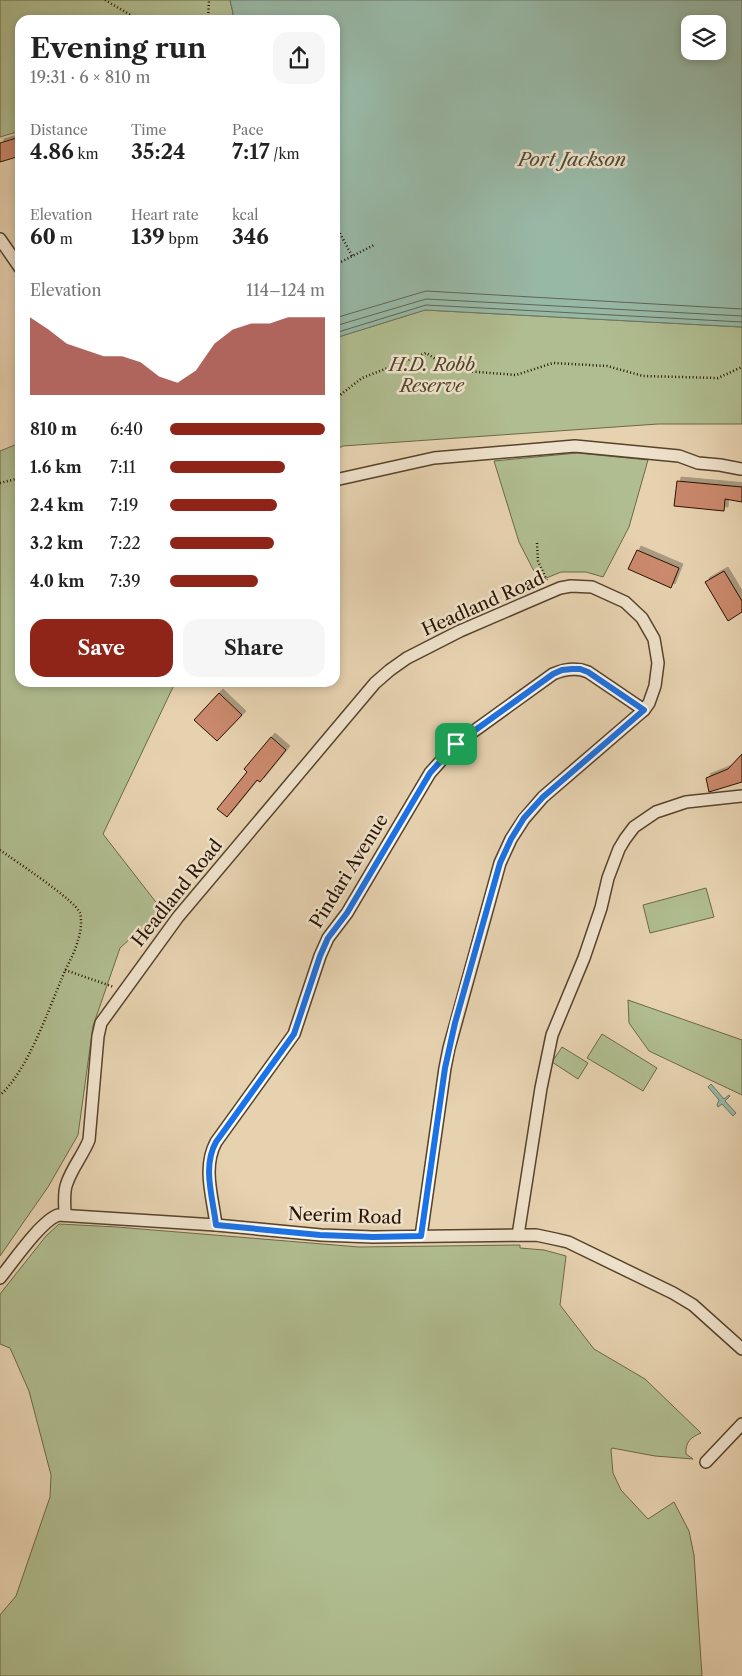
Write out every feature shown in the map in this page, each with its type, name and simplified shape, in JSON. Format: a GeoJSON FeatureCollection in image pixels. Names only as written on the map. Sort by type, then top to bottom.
{"type":"FeatureCollection","features":[{"type":"Feature","properties":{"kind":"street"},"geometry":{"type":"LineString","coordinates":[[0,239],[15,261]]}},
{"type":"Feature","properties":{"kind":"street"},"geometry":{"type":"LineString","coordinates":[[340,479],[434,458],[575,446],[679,456],[698,464],[720,465],[741,469]]}},
{"type":"Feature","properties":{"kind":"street","name":"Headland Road"},"geometry":{"type":"LineString","coordinates":[[65,1215],[66,1183],[86,1149],[89,1140],[98,1036],[101,1022],[178,917],[375,683],[407,658],[460,631],[551,591],[571,586],[592,587],[625,602],[642,618],[654,639],[658,663],[655,686],[649,703],[644,710],[543,797],[524,818],[511,839],[500,863],[455,1023],[445,1068],[421,1236]]}},
{"type":"Feature","properties":{"kind":"street","name":"Pindari Avenue"},"geometry":{"type":"LineString","coordinates":[[216,1225],[209,1175],[211,1152],[216,1142],[294,1034],[320,956],[328,938],[347,913],[424,782],[439,761],[456,744],[553,674],[562,670],[580,669],[588,672],[644,710]]}},
{"type":"Feature","properties":{"kind":"street"},"geometry":{"type":"LineString","coordinates":[[518,1235],[541,1088],[552,1035],[584,958],[608,878],[619,850],[634,827],[656,812],[686,802],[742,796]]}},
{"type":"Feature","properties":{"kind":"street"},"geometry":{"type":"LineString","coordinates":[[0,1278],[42,1226],[52,1218],[65,1215]]}},
{"type":"Feature","properties":{"kind":"street","name":"Neerim Road"},"geometry":{"type":"LineString","coordinates":[[65,1215],[216,1225],[320,1235],[373,1237],[536,1235],[568,1242],[693,1305],[742,1350]]}},
{"type":"Feature","properties":{"kind":"street"},"geometry":{"type":"LineString","coordinates":[[706,1462],[742,1424]]}},
{"type":"Feature","properties":{"kind":"path"},"geometry":{"type":"LineString","coordinates":[[105,0],[130,15]]}},
{"type":"Feature","properties":{"kind":"path"},"geometry":{"type":"LineString","coordinates":[[208,15],[209,0]]}},
{"type":"Feature","properties":{"kind":"path"},"geometry":{"type":"LineString","coordinates":[[340,233],[352,256]]}},
{"type":"Feature","properties":{"kind":"path"},"geometry":{"type":"LineString","coordinates":[[340,262],[374,245]]}},
{"type":"Feature","properties":{"kind":"path"},"geometry":{"type":"LineString","coordinates":[[340,395],[362,378],[426,353],[453,370],[516,375],[553,363],[607,366],[643,376],[718,378],[742,366]]}},
{"type":"Feature","properties":{"kind":"path"},"geometry":{"type":"LineString","coordinates":[[0,483],[15,479]]}},
{"type":"Feature","properties":{"kind":"path"},"geometry":{"type":"LineString","coordinates":[[537,543],[538,561],[551,591]]}},
{"type":"Feature","properties":{"kind":"path"},"geometry":{"type":"LineString","coordinates":[[0,850],[68,899],[80,912],[81,921],[79,939],[35,1040],[18,1072],[0,1095]]}},
{"type":"Feature","properties":{"kind":"path"},"geometry":{"type":"LineString","coordinates":[[65,970],[113,986],[122,992]]}},
{"type":"Feature","properties":{"kind":"green space"},"geometry":{"type":"Polygon","coordinates":[[[0,0],[230,0],[233,15],[15,15],[15,132],[0,137],[0,0]]]}},
{"type":"Feature","properties":{"kind":"green space","name":"H.D. Robb Reserve"},"geometry":{"type":"Polygon","coordinates":[[[425,310],[742,327],[742,424],[658,424],[340,448],[340,336],[425,310]]]}},
{"type":"Feature","properties":{"kind":"green space"},"geometry":{"type":"Polygon","coordinates":[[[15,445],[15,687],[173,687],[103,834],[162,910],[120,948],[93,1026],[78,1135],[48,1187],[0,1256],[0,451],[15,445]]]}},
{"type":"Feature","properties":{"kind":"green space"},"geometry":{"type":"Polygon","coordinates":[[[577,453],[648,460],[629,527],[603,577],[586,572],[561,572],[539,581],[519,542],[494,461],[577,453]]]}},
{"type":"Feature","properties":{"kind":"green space"},"geometry":{"type":"Polygon","coordinates":[[[706,888],[714,917],[650,933],[643,905],[706,888]]]}},
{"type":"Feature","properties":{"kind":"green space"},"geometry":{"type":"Polygon","coordinates":[[[628,1000],[742,1040],[742,1095],[649,1051],[629,1023],[628,1000]]]}},
{"type":"Feature","properties":{"kind":"green space"},"geometry":{"type":"Polygon","coordinates":[[[602,1034],[657,1068],[643,1091],[587,1058],[602,1034]]]}},
{"type":"Feature","properties":{"kind":"green space"},"geometry":{"type":"Polygon","coordinates":[[[562,1047],[588,1063],[578,1079],[552,1062],[562,1047]]]}},
{"type":"Feature","properties":{"kind":"green space"},"geometry":{"type":"Polygon","coordinates":[[[59,1224],[359,1247],[520,1245],[520,1248],[544,1250],[566,1256],[560,1305],[594,1349],[645,1379],[701,1433],[694,1436],[687,1446],[686,1454],[693,1459],[655,1456],[612,1448],[611,1450],[613,1473],[621,1490],[648,1519],[674,1502],[689,1531],[694,1555],[702,1676],[0,1676],[0,1615],[16,1596],[50,1497],[51,1475],[29,1391],[10,1348],[0,1344],[0,1294],[46,1236],[59,1224]]]}},
{"type":"Feature","properties":{"kind":"water","name":"Port Jackson"},"geometry":{"type":"Polygon","coordinates":[[[230,0],[742,0],[742,327],[425,310],[340,336],[340,15],[233,15],[230,0]]]}},
{"type":"Feature","properties":{"kind":"water"},"geometry":{"type":"Polygon","coordinates":[[[711,1084],[724,1099],[730,1096],[725,1101],[736,1113],[733,1116],[722,1104],[718,1107],[719,1100],[708,1087],[711,1084]]]}},
{"type":"Feature","properties":{"kind":"building"},"geometry":{"type":"Polygon","coordinates":[[[15,138],[15,158],[0,162],[0,143],[15,138]]]}},
{"type":"Feature","properties":{"kind":"building"},"geometry":{"type":"Polygon","coordinates":[[[677,481],[742,487],[742,502],[725,499],[724,511],[674,506],[677,481]]]}},
{"type":"Feature","properties":{"kind":"building"},"geometry":{"type":"Polygon","coordinates":[[[637,550],[679,568],[671,588],[628,569],[637,550]]]}},
{"type":"Feature","properties":{"kind":"building"},"geometry":{"type":"Polygon","coordinates":[[[724,571],[742,601],[742,612],[728,621],[705,582],[724,571]]]}},
{"type":"Feature","properties":{"kind":"building"},"geometry":{"type":"Polygon","coordinates":[[[219,693],[242,715],[217,741],[194,720],[219,693]]]}},
{"type":"Feature","properties":{"kind":"building"},"geometry":{"type":"Polygon","coordinates":[[[271,737],[286,750],[260,782],[257,780],[227,817],[217,809],[247,772],[244,769],[271,737]]]}},
{"type":"Feature","properties":{"kind":"building"},"geometry":{"type":"Polygon","coordinates":[[[742,754],[742,782],[709,792],[706,778],[728,769],[742,754]]]}},
{"type":"Feature","properties":{"kind":"route"},"geometry":{"type":"LineString","coordinates":[[580,669],[588,672],[644,710],[543,797],[524,818],[511,839],[500,863],[449,1048],[421,1236],[320,1235],[216,1225],[209,1175],[211,1152],[216,1142],[294,1034],[320,956],[328,938],[347,913],[367,881],[424,782],[439,761],[456,744],[553,674],[562,670],[580,669]]}}]}
